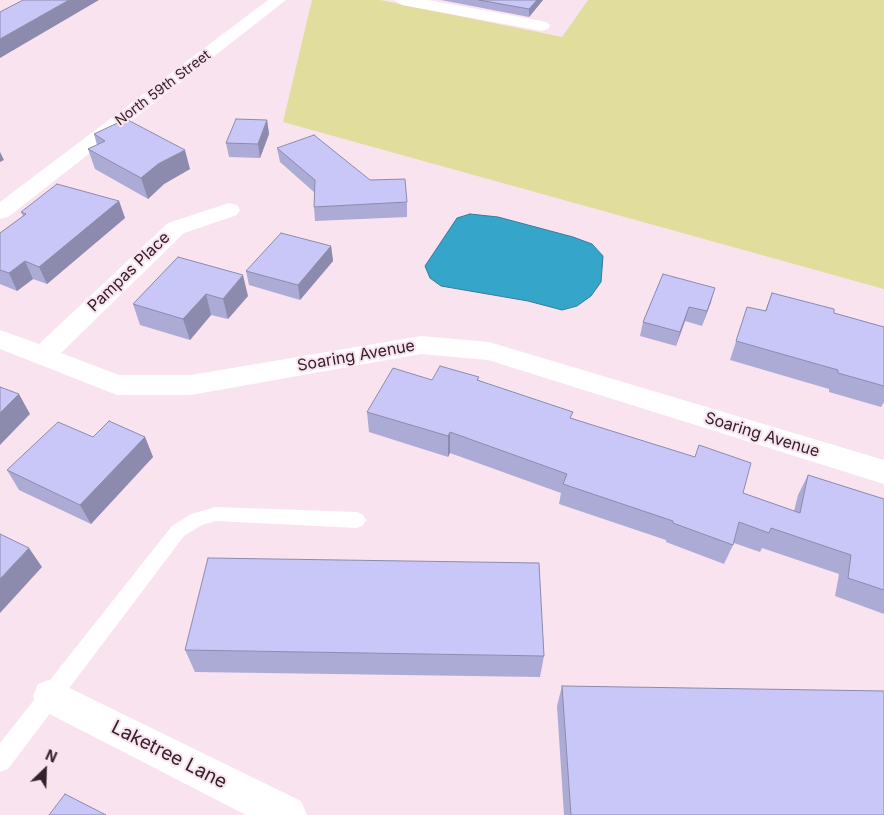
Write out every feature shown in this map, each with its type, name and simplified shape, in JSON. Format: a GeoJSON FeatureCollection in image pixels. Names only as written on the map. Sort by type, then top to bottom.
{"type":"FeatureCollection","features":[{"type":"Feature","properties":{"kind":"street","name":"North 59th Street"},"geometry":{"type":"LineString","coordinates":[[0,212],[278,0]]}},
{"type":"Feature","properties":{"kind":"street"},"geometry":{"type":"LineString","coordinates":[[402,0],[542,26]]}},
{"type":"Feature","properties":{"kind":"street"},"geometry":{"type":"LineString","coordinates":[[477,14],[490,0]]}},
{"type":"Feature","properties":{"kind":"street","name":"Pampas Place"},"geometry":{"type":"LineString","coordinates":[[43,355],[176,228],[229,210]]}},
{"type":"Feature","properties":{"kind":"street","name":"Soaring Avenue"},"geometry":{"type":"LineString","coordinates":[[0,339],[117,385],[191,385],[421,345],[489,351],[884,472]]}},
{"type":"Feature","properties":{"kind":"street","name":"Laketree Lane"},"geometry":{"type":"LineString","coordinates":[[51,696],[287,815]]}},
{"type":"Feature","properties":{"kind":"lane"},"geometry":{"type":"LineString","coordinates":[[0,761],[178,531],[197,519],[216,514],[357,520]]}},
{"type":"Feature","properties":{"kind":"shaded area"},"geometry":{"type":"Polygon","coordinates":[[[312,0],[380,0],[562,37],[588,0],[884,0],[884,289],[283,122],[312,0]]]}},
{"type":"Feature","properties":{"kind":"water"},"geometry":{"type":"Polygon","coordinates":[[[470,214],[498,217],[592,244],[603,256],[601,282],[591,296],[577,306],[562,310],[528,301],[441,286],[430,278],[425,266],[457,218],[470,214]]]}},
{"type":"Feature","properties":{"kind":"building"},"geometry":{"type":"Polygon","coordinates":[[[23,0],[69,0],[0,39],[0,12],[23,0]]]}},
{"type":"Feature","properties":{"kind":"building"},"geometry":{"type":"Polygon","coordinates":[[[479,0],[537,0],[529,9],[479,0]]]}},
{"type":"Feature","properties":{"kind":"building"},"geometry":{"type":"Polygon","coordinates":[[[126,119],[185,150],[158,164],[141,178],[88,149],[105,141],[94,134],[126,119]]]}},
{"type":"Feature","properties":{"kind":"building"},"geometry":{"type":"Polygon","coordinates":[[[236,119],[267,120],[258,144],[226,143],[236,119]]]}},
{"type":"Feature","properties":{"kind":"building"},"geometry":{"type":"Polygon","coordinates":[[[314,135],[370,180],[405,179],[407,202],[314,207],[315,180],[277,148],[314,135]]]}},
{"type":"Feature","properties":{"kind":"building"},"geometry":{"type":"Polygon","coordinates":[[[57,184],[119,201],[39,267],[25,261],[9,273],[0,270],[0,233],[26,214],[21,212],[57,184]]]}},
{"type":"Feature","properties":{"kind":"building"},"geometry":{"type":"Polygon","coordinates":[[[281,233],[331,246],[298,285],[246,271],[281,233]]]}},
{"type":"Feature","properties":{"kind":"building"},"geometry":{"type":"Polygon","coordinates":[[[178,257],[243,275],[223,299],[206,294],[183,319],[133,304],[178,257]]]}},
{"type":"Feature","properties":{"kind":"building"},"geometry":{"type":"Polygon","coordinates":[[[663,274],[715,288],[707,311],[689,307],[680,332],[643,322],[663,274]]]}},
{"type":"Feature","properties":{"kind":"building"},"geometry":{"type":"Polygon","coordinates":[[[772,293],[834,309],[834,313],[884,327],[884,386],[838,373],[838,370],[736,341],[747,307],[766,311],[772,293]]]}},
{"type":"Feature","properties":{"kind":"building"},"geometry":{"type":"Polygon","coordinates":[[[440,366],[479,377],[477,380],[573,412],[570,418],[695,457],[699,445],[751,463],[743,493],[800,513],[808,475],[884,499],[884,590],[848,578],[851,555],[771,528],[769,533],[739,522],[733,545],[673,523],[673,521],[563,484],[567,474],[450,432],[448,436],[367,412],[393,368],[432,380],[440,366]]]}},
{"type":"Feature","properties":{"kind":"building"},"geometry":{"type":"Polygon","coordinates":[[[0,387],[19,394],[0,413],[0,387]]]}},
{"type":"Feature","properties":{"kind":"building"},"geometry":{"type":"Polygon","coordinates":[[[109,421],[145,437],[80,505],[7,470],[58,422],[93,437],[109,421]]]}},
{"type":"Feature","properties":{"kind":"building"},"geometry":{"type":"Polygon","coordinates":[[[0,534],[29,548],[0,579],[0,534]]]}},
{"type":"Feature","properties":{"kind":"building"},"geometry":{"type":"Polygon","coordinates":[[[208,558],[539,563],[544,656],[185,650],[208,558]]]}},
{"type":"Feature","properties":{"kind":"building"},"geometry":{"type":"Polygon","coordinates":[[[562,686],[884,691],[884,815],[571,815],[562,686]]]}},
{"type":"Feature","properties":{"kind":"building"},"geometry":{"type":"Polygon","coordinates":[[[65,794],[106,815],[49,815],[65,794]]]}}]}
